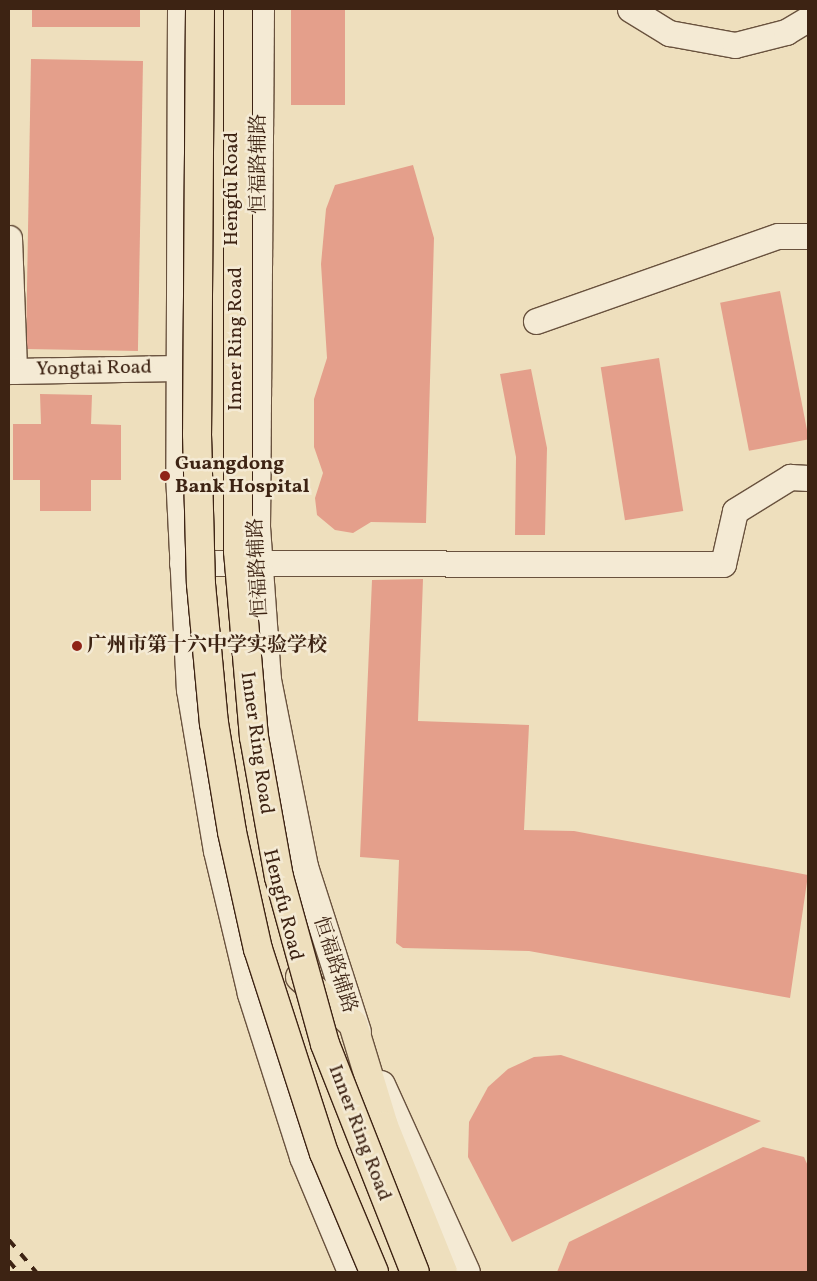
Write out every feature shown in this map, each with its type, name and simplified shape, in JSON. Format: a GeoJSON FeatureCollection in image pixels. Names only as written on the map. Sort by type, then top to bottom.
{"type":"FeatureCollection","features":[{"type":"Feature","properties":{"kind":"main road"},"geometry":{"type":"LineString","coordinates":[[182,9],[179,368],[193,562],[202,768],[233,919],[277,1078],[352,1272]]}},
{"type":"Feature","properties":{"kind":"main road","name":"Inner Ring Road"},"geometry":{"type":"LineString","coordinates":[[200,9],[197,443],[201,584],[214,723],[232,832],[258,950],[324,1153],[374,1272]]}},
{"type":"Feature","properties":{"kind":"main road","name":"Hengfu Road"},"geometry":{"type":"LineString","coordinates":[[204,9],[193,562],[225,768],[255,920],[320,1131],[379,1272]]}},
{"type":"Feature","properties":{"kind":"main road","name":"Hengfu Road"},"geometry":{"type":"LineString","coordinates":[[233,9],[245,561],[242,689],[268,852],[300,977],[348,1124],[409,1272]]}},
{"type":"Feature","properties":{"kind":"main road","name":"Inner Ring Road"},"geometry":{"type":"LineString","coordinates":[[238,9],[238,552],[254,737],[271,840],[322,1035],[352,1121],[431,1266]]}},
{"type":"Feature","properties":{"kind":"main road","name":"恒福路辅路"},"geometry":{"type":"LineString","coordinates":[[260,9],[245,561],[288,802],[317,915],[353,1024],[466,1272]]}},
{"type":"Feature","properties":{"kind":"main road"},"geometry":{"type":"LineString","coordinates":[[300,977],[353,1024],[384,1126],[431,1266]]}},
{"type":"Feature","properties":{"kind":"street"},"geometry":{"type":"LineString","coordinates":[[630,9],[669,33],[735,45],[786,32],[808,19]]}},
{"type":"Feature","properties":{"kind":"street"},"geometry":{"type":"LineString","coordinates":[[536,321],[778,236],[808,236]]}},
{"type":"Feature","properties":{"kind":"street"},"geometry":{"type":"LineString","coordinates":[[9,238],[11,371]]}},
{"type":"Feature","properties":{"kind":"street","name":"Yongtai Road"},"geometry":{"type":"LineString","coordinates":[[11,371],[179,368]]}},
{"type":"Feature","properties":{"kind":"street"},"geometry":{"type":"LineString","coordinates":[[193,562],[723,564],[735,511],[790,477],[808,478]]}},
{"type":"Feature","properties":{"kind":"building"},"geometry":{"type":"Polygon","coordinates":[[[32,9],[140,9],[140,27],[32,27],[32,9]]]}},
{"type":"Feature","properties":{"kind":"building"},"geometry":{"type":"Polygon","coordinates":[[[291,9],[345,9],[345,105],[291,105],[291,9]]]}},
{"type":"Feature","properties":{"kind":"building"},"geometry":{"type":"Polygon","coordinates":[[[31,59],[143,61],[138,351],[26,349],[31,59]]]}},
{"type":"Feature","properties":{"kind":"building"},"geometry":{"type":"Polygon","coordinates":[[[413,165],[434,238],[426,523],[371,522],[353,533],[335,530],[317,515],[315,498],[323,473],[314,447],[314,399],[327,358],[321,264],[326,209],[335,185],[413,165]]]}},
{"type":"Feature","properties":{"kind":"building"},"geometry":{"type":"Polygon","coordinates":[[[780,291],[808,439],[749,451],[720,303],[780,291]]]}},
{"type":"Feature","properties":{"kind":"building"},"geometry":{"type":"Polygon","coordinates":[[[659,358],[683,511],[625,520],[601,367],[659,358]]]}},
{"type":"Feature","properties":{"kind":"building"},"geometry":{"type":"Polygon","coordinates":[[[531,369],[547,448],[545,535],[515,535],[516,457],[500,374],[531,369]]]}},
{"type":"Feature","properties":{"kind":"building"},"geometry":{"type":"Polygon","coordinates":[[[40,394],[92,395],[91,424],[121,425],[121,480],[91,480],[91,511],[40,511],[40,480],[13,480],[13,424],[41,424],[40,394]]]}},
{"type":"Feature","properties":{"kind":"building"},"geometry":{"type":"Polygon","coordinates":[[[423,579],[418,721],[529,725],[524,830],[574,831],[808,875],[790,998],[529,951],[403,948],[396,943],[399,860],[360,857],[372,580],[423,579]]]}},
{"type":"Feature","properties":{"kind":"building"},"geometry":{"type":"Polygon","coordinates":[[[561,1055],[761,1121],[512,1242],[468,1157],[469,1122],[488,1087],[508,1069],[534,1057],[561,1055]]]}},
{"type":"Feature","properties":{"kind":"building"},"geometry":{"type":"Polygon","coordinates":[[[763,1147],[804,1157],[808,1166],[808,1272],[557,1272],[569,1242],[763,1147]]]}},
{"type":"Feature","properties":{"kind":"railway"},"geometry":{"type":"LineString","coordinates":[[9,1240],[36,1272]]}},
{"type":"Feature","properties":{"kind":"railway"},"geometry":{"type":"LineString","coordinates":[[9,1261],[18,1272]]}},
{"type":"Feature","properties":{"kind":"place","name":"Guangdong Bank Hospital"},"geometry":{"type":"Point","coordinates":[165,476]}},
{"type":"Feature","properties":{"kind":"place","name":"广州市第十六中学实验学校"},"geometry":{"type":"Point","coordinates":[77,646]}}]}
